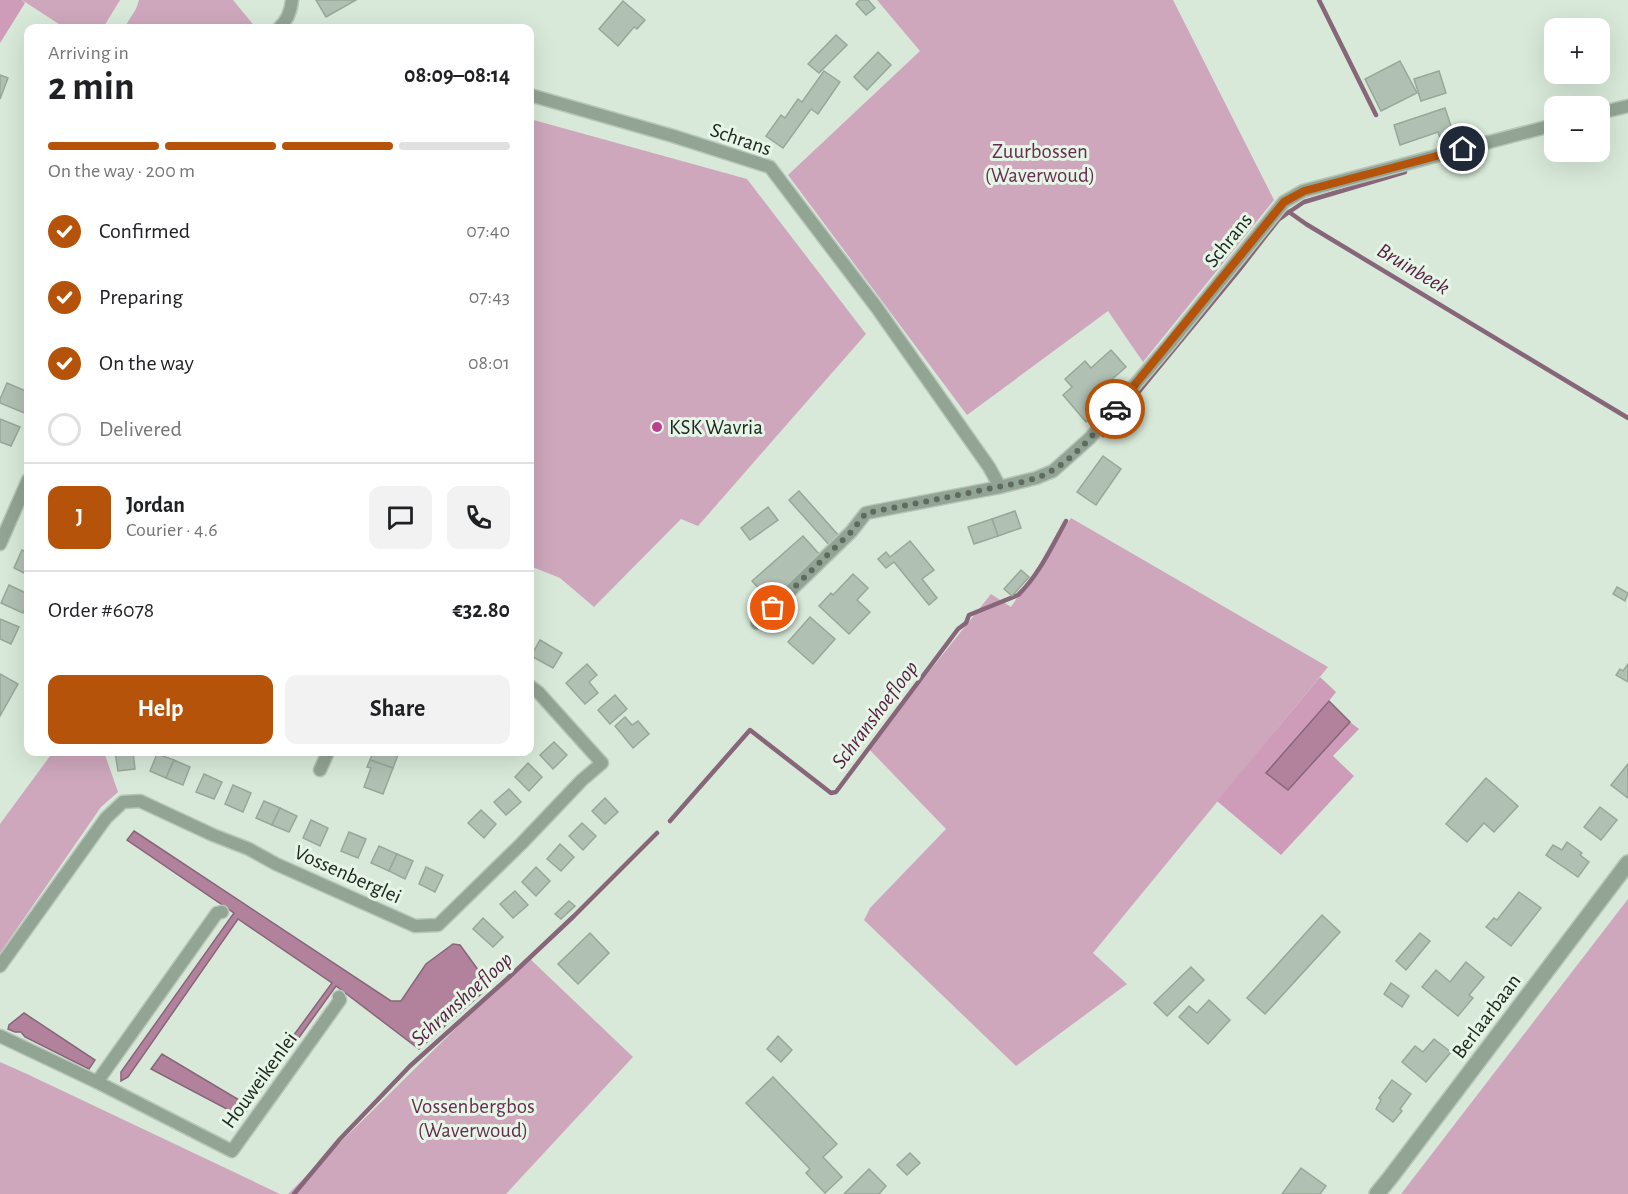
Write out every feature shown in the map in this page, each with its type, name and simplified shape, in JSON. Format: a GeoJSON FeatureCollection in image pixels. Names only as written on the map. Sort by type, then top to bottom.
{"type":"FeatureCollection","features":[{"type":"Feature","properties":{"kind":"street"},"geometry":{"type":"LineString","coordinates":[[283,24],[292,7],[292,0]]}},
{"type":"Feature","properties":{"kind":"street","name":"Schrans"},"geometry":{"type":"LineString","coordinates":[[534,96],[771,166],[877,308],[1000,487]]}},
{"type":"Feature","properties":{"kind":"street"},"geometry":{"type":"LineString","coordinates":[[1610,111],[1628,106]]}},
{"type":"Feature","properties":{"kind":"street","name":"Schrans"},"geometry":{"type":"LineString","coordinates":[[757,623],[851,532],[866,513],[1000,487],[1053,471],[1090,438],[1284,202],[1304,191],[1544,128]]}},
{"type":"Feature","properties":{"kind":"street"},"geometry":{"type":"LineString","coordinates":[[0,544],[24,489]]}},
{"type":"Feature","properties":{"kind":"street","name":"Vossenberglei"},"geometry":{"type":"LineString","coordinates":[[0,966],[106,818],[123,802],[140,801],[415,926],[438,925],[582,780],[602,763],[534,689]]}},
{"type":"Feature","properties":{"kind":"street"},"geometry":{"type":"LineString","coordinates":[[320,770],[326,756]]}},
{"type":"Feature","properties":{"kind":"street","name":"Berlaarbaan"},"geometry":{"type":"LineString","coordinates":[[1377,1194],[1628,863]]}},
{"type":"Feature","properties":{"kind":"street"},"geometry":{"type":"LineString","coordinates":[[97,1082],[218,913],[222,912]]}},
{"type":"Feature","properties":{"kind":"street","name":"Houweikenlei"},"geometry":{"type":"LineString","coordinates":[[0,1036],[97,1082],[232,1151],[340,1000],[339,997]]}},
{"type":"Feature","properties":{"kind":"green space"},"geometry":{"type":"Polygon","coordinates":[[[22,0],[120,0],[105,24],[59,24],[22,0]]]}},
{"type":"Feature","properties":{"kind":"green space"},"geometry":{"type":"Polygon","coordinates":[[[139,0],[233,0],[253,24],[127,24],[139,0]]]}},
{"type":"Feature","properties":{"kind":"green space","name":"Zuurbossen (Waverwoud)"},"geometry":{"type":"Polygon","coordinates":[[[877,0],[1173,0],[1274,200],[1143,362],[1108,311],[967,415],[788,175],[920,51],[877,0]]]}},
{"type":"Feature","properties":{"kind":"green space","name":"KSK Wavria"},"geometry":{"type":"Polygon","coordinates":[[[534,120],[747,179],[866,334],[698,526],[681,519],[594,607],[560,578],[534,568],[534,120]]]}},
{"type":"Feature","properties":{"kind":"green space"},"geometry":{"type":"Polygon","coordinates":[[[1071,518],[1328,667],[1093,953],[1127,984],[1016,1066],[864,920],[870,908],[946,829],[868,748],[991,594],[1011,607],[1071,518]]]}},
{"type":"Feature","properties":{"kind":"green space"},"geometry":{"type":"Polygon","coordinates":[[[50,756],[105,756],[118,792],[101,807],[0,953],[0,824],[50,756]]]}},
{"type":"Feature","properties":{"kind":"green space"},"geometry":{"type":"Polygon","coordinates":[[[1628,899],[1628,1194],[1401,1194],[1628,899]]]}},
{"type":"Feature","properties":{"kind":"green space","name":"Vossenbergbos (Waverwoud)"},"geometry":{"type":"Polygon","coordinates":[[[528,957],[633,1057],[506,1194],[288,1194],[528,957]]]}},
{"type":"Feature","properties":{"kind":"green space"},"geometry":{"type":"Polygon","coordinates":[[[0,1062],[27,1074],[280,1194],[0,1194],[0,1062]]]}},
{"type":"Feature","properties":{"kind":"shaded area"},"geometry":{"type":"Polygon","coordinates":[[[0,0],[22,0],[25,3],[0,43],[0,0]]]}},
{"type":"Feature","properties":{"kind":"shaded area"},"geometry":{"type":"Polygon","coordinates":[[[1320,677],[1336,692],[1329,701],[1359,729],[1333,756],[1354,776],[1281,855],[1217,801],[1320,677]]]}},
{"type":"Feature","properties":{"kind":"water"},"geometry":{"type":"Polygon","coordinates":[[[1329,701],[1350,722],[1288,790],[1266,773],[1329,701]]]}},
{"type":"Feature","properties":{"kind":"water"},"geometry":{"type":"Polygon","coordinates":[[[134,831],[391,1001],[401,1001],[426,964],[453,944],[460,945],[484,978],[482,993],[419,1049],[336,986],[242,1117],[151,1069],[162,1054],[244,1103],[332,983],[238,919],[128,1077],[121,1081],[121,1072],[234,913],[127,840],[134,831]]]}},
{"type":"Feature","properties":{"kind":"water"},"geometry":{"type":"Polygon","coordinates":[[[24,1013],[95,1060],[89,1069],[25,1037],[21,1032],[8,1029],[9,1025],[24,1013]]]}},
{"type":"Feature","properties":{"kind":"building"},"geometry":{"type":"Polygon","coordinates":[[[316,0],[356,0],[326,17],[316,0]]]}},
{"type":"Feature","properties":{"kind":"building"},"geometry":{"type":"Polygon","coordinates":[[[860,0],[868,0],[875,8],[866,15],[856,4],[860,0]]]}},
{"type":"Feature","properties":{"kind":"building"},"geometry":{"type":"Polygon","coordinates":[[[623,1],[645,20],[637,29],[634,27],[618,46],[599,29],[623,1]]]}},
{"type":"Feature","properties":{"kind":"building"},"geometry":{"type":"Polygon","coordinates":[[[836,35],[847,45],[819,73],[808,64],[836,35]]]}},
{"type":"Feature","properties":{"kind":"building"},"geometry":{"type":"Polygon","coordinates":[[[878,52],[891,65],[867,90],[854,77],[878,52]]]}},
{"type":"Feature","properties":{"kind":"building"},"geometry":{"type":"Polygon","coordinates":[[[1400,61],[1417,93],[1381,111],[1365,79],[1400,61]]]}},
{"type":"Feature","properties":{"kind":"building"},"geometry":{"type":"Polygon","coordinates":[[[824,71],[840,82],[818,114],[811,109],[783,148],[766,136],[781,115],[785,118],[798,99],[802,102],[824,71]]]}},
{"type":"Feature","properties":{"kind":"building"},"geometry":{"type":"Polygon","coordinates":[[[1439,71],[1446,93],[1421,101],[1414,79],[1439,71]]]}},
{"type":"Feature","properties":{"kind":"building"},"geometry":{"type":"Polygon","coordinates":[[[0,75],[8,78],[0,99],[0,75]]]}},
{"type":"Feature","properties":{"kind":"building"},"geometry":{"type":"Polygon","coordinates":[[[1445,108],[1456,141],[1443,146],[1438,132],[1400,145],[1394,125],[1445,108]]]}},
{"type":"Feature","properties":{"kind":"building"},"geometry":{"type":"Polygon","coordinates":[[[1111,350],[1126,367],[1087,401],[1097,413],[1086,422],[1063,395],[1072,387],[1065,379],[1085,361],[1091,368],[1111,350]]]}},
{"type":"Feature","properties":{"kind":"building"},"geometry":{"type":"Polygon","coordinates":[[[7,383],[24,390],[24,413],[0,403],[7,383]]]}},
{"type":"Feature","properties":{"kind":"building"},"geometry":{"type":"Polygon","coordinates":[[[0,419],[20,427],[11,446],[0,442],[0,419]]]}},
{"type":"Feature","properties":{"kind":"building"},"geometry":{"type":"Polygon","coordinates":[[[1103,456],[1121,469],[1096,505],[1077,492],[1103,456]]]}},
{"type":"Feature","properties":{"kind":"building"},"geometry":{"type":"Polygon","coordinates":[[[799,491],[840,537],[830,546],[789,500],[799,491]]]}},
{"type":"Feature","properties":{"kind":"building"},"geometry":{"type":"Polygon","coordinates":[[[768,507],[778,520],[750,540],[741,528],[768,507]]]}},
{"type":"Feature","properties":{"kind":"building"},"geometry":{"type":"Polygon","coordinates":[[[1015,511],[1021,528],[998,536],[992,519],[1015,511]]]}},
{"type":"Feature","properties":{"kind":"building"},"geometry":{"type":"Polygon","coordinates":[[[992,519],[998,536],[974,544],[968,527],[992,519]]]}},
{"type":"Feature","properties":{"kind":"building"},"geometry":{"type":"Polygon","coordinates":[[[803,536],[820,555],[769,600],[752,581],[803,536]]]}},
{"type":"Feature","properties":{"kind":"building"},"geometry":{"type":"Polygon","coordinates":[[[910,541],[934,570],[922,579],[937,598],[929,605],[894,562],[886,568],[878,559],[886,552],[890,557],[910,541]]]}},
{"type":"Feature","properties":{"kind":"building"},"geometry":{"type":"Polygon","coordinates":[[[22,550],[24,551],[24,573],[14,568],[22,550]]]}},
{"type":"Feature","properties":{"kind":"building"},"geometry":{"type":"Polygon","coordinates":[[[1021,570],[1029,577],[1012,596],[1004,589],[1021,570]]]}},
{"type":"Feature","properties":{"kind":"building"},"geometry":{"type":"Polygon","coordinates":[[[853,574],[868,588],[857,600],[870,612],[849,634],[819,606],[853,574]]]}},
{"type":"Feature","properties":{"kind":"building"},"geometry":{"type":"Polygon","coordinates":[[[9,585],[24,592],[23,613],[1,603],[9,585]]]}},
{"type":"Feature","properties":{"kind":"building"},"geometry":{"type":"Polygon","coordinates":[[[1617,587],[1628,593],[1625,601],[1613,594],[1617,587]]]}},
{"type":"Feature","properties":{"kind":"building"},"geometry":{"type":"Polygon","coordinates":[[[810,617],[835,639],[813,664],[788,642],[810,617]]]}},
{"type":"Feature","properties":{"kind":"building"},"geometry":{"type":"Polygon","coordinates":[[[0,619],[19,627],[11,644],[0,639],[0,619]]]}},
{"type":"Feature","properties":{"kind":"building"},"geometry":{"type":"Polygon","coordinates":[[[540,640],[562,653],[553,668],[534,658],[534,651],[540,640]]]}},
{"type":"Feature","properties":{"kind":"building"},"geometry":{"type":"Polygon","coordinates":[[[587,664],[597,675],[589,682],[598,693],[585,704],[566,683],[587,664]]]}},
{"type":"Feature","properties":{"kind":"building"},"geometry":{"type":"Polygon","coordinates":[[[1628,664],[1628,682],[1616,675],[1628,664]]]}},
{"type":"Feature","properties":{"kind":"building"},"geometry":{"type":"Polygon","coordinates":[[[0,674],[18,684],[0,716],[0,674]]]}},
{"type":"Feature","properties":{"kind":"building"},"geometry":{"type":"Polygon","coordinates":[[[615,695],[627,709],[610,724],[598,710],[615,695]]]}},
{"type":"Feature","properties":{"kind":"building"},"geometry":{"type":"Polygon","coordinates":[[[625,717],[632,725],[638,721],[649,734],[633,748],[615,726],[625,717]]]}},
{"type":"Feature","properties":{"kind":"building"},"geometry":{"type":"Polygon","coordinates":[[[554,742],[567,755],[553,769],[540,755],[554,742]]]}},
{"type":"Feature","properties":{"kind":"building"},"geometry":{"type":"Polygon","coordinates":[[[116,756],[133,756],[135,769],[118,771],[116,756]]]}},
{"type":"Feature","properties":{"kind":"building"},"geometry":{"type":"Polygon","coordinates":[[[156,756],[174,760],[166,778],[150,771],[156,756]]]}},
{"type":"Feature","properties":{"kind":"building"},"geometry":{"type":"Polygon","coordinates":[[[372,756],[398,756],[393,768],[370,760],[372,756]]]}},
{"type":"Feature","properties":{"kind":"building"},"geometry":{"type":"Polygon","coordinates":[[[174,760],[190,767],[183,785],[166,778],[174,760]]]}},
{"type":"Feature","properties":{"kind":"building"},"geometry":{"type":"Polygon","coordinates":[[[370,760],[393,768],[383,794],[364,787],[371,768],[367,767],[370,760]]]}},
{"type":"Feature","properties":{"kind":"building"},"geometry":{"type":"Polygon","coordinates":[[[528,763],[542,777],[529,791],[515,777],[528,763]]]}},
{"type":"Feature","properties":{"kind":"building"},"geometry":{"type":"Polygon","coordinates":[[[1628,764],[1628,798],[1611,785],[1628,764]]]}},
{"type":"Feature","properties":{"kind":"building"},"geometry":{"type":"Polygon","coordinates":[[[204,774],[222,782],[214,799],[196,792],[204,774]]]}},
{"type":"Feature","properties":{"kind":"building"},"geometry":{"type":"Polygon","coordinates":[[[1486,778],[1518,806],[1494,832],[1484,823],[1467,842],[1446,824],[1486,778]]]}},
{"type":"Feature","properties":{"kind":"building"},"geometry":{"type":"Polygon","coordinates":[[[233,785],[251,793],[243,812],[225,804],[233,785]]]}},
{"type":"Feature","properties":{"kind":"building"},"geometry":{"type":"Polygon","coordinates":[[[509,789],[521,802],[506,815],[494,802],[509,789]]]}},
{"type":"Feature","properties":{"kind":"building"},"geometry":{"type":"Polygon","coordinates":[[[605,798],[618,812],[605,824],[592,811],[605,798]]]}},
{"type":"Feature","properties":{"kind":"building"},"geometry":{"type":"Polygon","coordinates":[[[264,801],[280,808],[272,825],[256,818],[264,801]]]}},
{"type":"Feature","properties":{"kind":"building"},"geometry":{"type":"Polygon","coordinates":[[[1600,807],[1617,820],[1601,840],[1584,827],[1600,807]]]}},
{"type":"Feature","properties":{"kind":"building"},"geometry":{"type":"Polygon","coordinates":[[[280,808],[297,816],[289,832],[272,825],[280,808]]]}},
{"type":"Feature","properties":{"kind":"building"},"geometry":{"type":"Polygon","coordinates":[[[481,810],[496,824],[484,838],[468,823],[481,810]]]}},
{"type":"Feature","properties":{"kind":"building"},"geometry":{"type":"Polygon","coordinates":[[[311,820],[328,828],[320,846],[303,838],[311,820]]]}},
{"type":"Feature","properties":{"kind":"building"},"geometry":{"type":"Polygon","coordinates":[[[582,823],[596,836],[583,850],[569,836],[582,823]]]}},
{"type":"Feature","properties":{"kind":"building"},"geometry":{"type":"Polygon","coordinates":[[[349,832],[366,839],[358,858],[341,851],[349,832]]]}},
{"type":"Feature","properties":{"kind":"building"},"geometry":{"type":"Polygon","coordinates":[[[1567,842],[1582,853],[1580,855],[1589,862],[1578,877],[1546,855],[1553,845],[1562,850],[1567,842]]]}},
{"type":"Feature","properties":{"kind":"building"},"geometry":{"type":"Polygon","coordinates":[[[560,844],[574,857],[561,871],[547,859],[560,844]]]}},
{"type":"Feature","properties":{"kind":"building"},"geometry":{"type":"Polygon","coordinates":[[[379,846],[397,854],[389,871],[371,863],[379,846]]]}},
{"type":"Feature","properties":{"kind":"building"},"geometry":{"type":"Polygon","coordinates":[[[397,854],[413,861],[405,879],[389,871],[397,854]]]}},
{"type":"Feature","properties":{"kind":"building"},"geometry":{"type":"Polygon","coordinates":[[[426,867],[443,875],[435,892],[419,884],[426,867]]]}},
{"type":"Feature","properties":{"kind":"building"},"geometry":{"type":"Polygon","coordinates":[[[536,867],[550,881],[536,896],[522,882],[536,867]]]}},
{"type":"Feature","properties":{"kind":"building"},"geometry":{"type":"Polygon","coordinates":[[[515,891],[528,905],[513,918],[500,904],[515,891]]]}},
{"type":"Feature","properties":{"kind":"building"},"geometry":{"type":"Polygon","coordinates":[[[1519,892],[1541,908],[1511,946],[1486,927],[1494,918],[1497,920],[1519,892]]]}},
{"type":"Feature","properties":{"kind":"building"},"geometry":{"type":"Polygon","coordinates":[[[569,901],[575,906],[561,919],[555,914],[569,901]]]}},
{"type":"Feature","properties":{"kind":"building"},"geometry":{"type":"Polygon","coordinates":[[[1322,915],[1340,932],[1265,1014],[1247,998],[1322,915]]]}},
{"type":"Feature","properties":{"kind":"building"},"geometry":{"type":"Polygon","coordinates":[[[483,918],[503,937],[493,947],[473,929],[483,918]]]}},
{"type":"Feature","properties":{"kind":"building"},"geometry":{"type":"Polygon","coordinates":[[[590,933],[609,953],[578,984],[558,964],[590,933]]]}},
{"type":"Feature","properties":{"kind":"building"},"geometry":{"type":"Polygon","coordinates":[[[1420,933],[1430,941],[1406,970],[1396,961],[1420,933]]]}},
{"type":"Feature","properties":{"kind":"building"},"geometry":{"type":"Polygon","coordinates":[[[1466,962],[1484,977],[1469,995],[1473,998],[1458,1016],[1422,987],[1436,970],[1450,982],[1466,962]]]}},
{"type":"Feature","properties":{"kind":"building"},"geometry":{"type":"Polygon","coordinates":[[[1191,967],[1204,980],[1167,1016],[1154,1003],[1191,967]]]}},
{"type":"Feature","properties":{"kind":"building"},"geometry":{"type":"Polygon","coordinates":[[[1391,983],[1409,996],[1402,1007],[1384,994],[1391,983]]]}},
{"type":"Feature","properties":{"kind":"building"},"geometry":{"type":"Polygon","coordinates":[[[1209,1000],[1230,1020],[1208,1044],[1179,1017],[1189,1006],[1197,1013],[1209,1000]]]}},
{"type":"Feature","properties":{"kind":"building"},"geometry":{"type":"Polygon","coordinates":[[[778,1036],[792,1050],[781,1062],[767,1049],[778,1036]]]}},
{"type":"Feature","properties":{"kind":"building"},"geometry":{"type":"Polygon","coordinates":[[[1434,1039],[1451,1052],[1426,1082],[1402,1062],[1415,1046],[1423,1052],[1434,1039]]]}},
{"type":"Feature","properties":{"kind":"building"},"geometry":{"type":"Polygon","coordinates":[[[773,1077],[837,1144],[823,1157],[842,1177],[825,1193],[806,1173],[810,1169],[746,1103],[773,1077]]]}},
{"type":"Feature","properties":{"kind":"building"},"geometry":{"type":"Polygon","coordinates":[[[1392,1080],[1411,1094],[1393,1122],[1376,1109],[1381,1100],[1379,1098],[1392,1080]]]}},
{"type":"Feature","properties":{"kind":"building"},"geometry":{"type":"Polygon","coordinates":[[[910,1153],[920,1163],[907,1175],[897,1165],[910,1153]]]}},
{"type":"Feature","properties":{"kind":"building"},"geometry":{"type":"Polygon","coordinates":[[[1301,1168],[1326,1186],[1320,1194],[1282,1194],[1301,1168]]]}},
{"type":"Feature","properties":{"kind":"building"},"geometry":{"type":"Polygon","coordinates":[[[869,1169],[886,1186],[879,1194],[844,1194],[869,1169]]]}},
{"type":"Feature","properties":{"kind":"waterway","name":"Bruinbeek"},"geometry":{"type":"LineString","coordinates":[[1319,0],[1376,115]]}},
{"type":"Feature","properties":{"kind":"waterway","name":"Bruinbeek"},"geometry":{"type":"LineString","coordinates":[[1405,171],[1304,202],[1289,212],[1628,418]]}},
{"type":"Feature","properties":{"kind":"waterway","name":"Schranshoefloop"},"geometry":{"type":"LineString","coordinates":[[1103,435],[1278,220],[1289,212]]}},
{"type":"Feature","properties":{"kind":"waterway","name":"Schranshoefloop"},"geometry":{"type":"LineString","coordinates":[[670,821],[750,730],[831,793],[836,792],[958,629],[966,623],[969,615],[1018,595],[1039,569],[1066,521]]}},
{"type":"Feature","properties":{"kind":"waterway","name":"Schranshoefloop"},"geometry":{"type":"LineString","coordinates":[[294,1194],[340,1139],[410,1066],[574,916],[657,833]]}},
{"type":"Feature","properties":{"kind":"way so far"},"geometry":{"type":"LineString","coordinates":[[773,608],[851,532],[866,513],[983,490],[1036,478],[1053,471],[1090,438],[1115,409]]}},
{"type":"Feature","properties":{"kind":"place","name":"KSK Wavria"},"geometry":{"type":"Point","coordinates":[657,427]}},
{"type":"Feature","properties":{"kind":"route"},"geometry":{"type":"LineString","coordinates":[[1115,409],[1284,202],[1304,191],[1463,149]]}}]}
